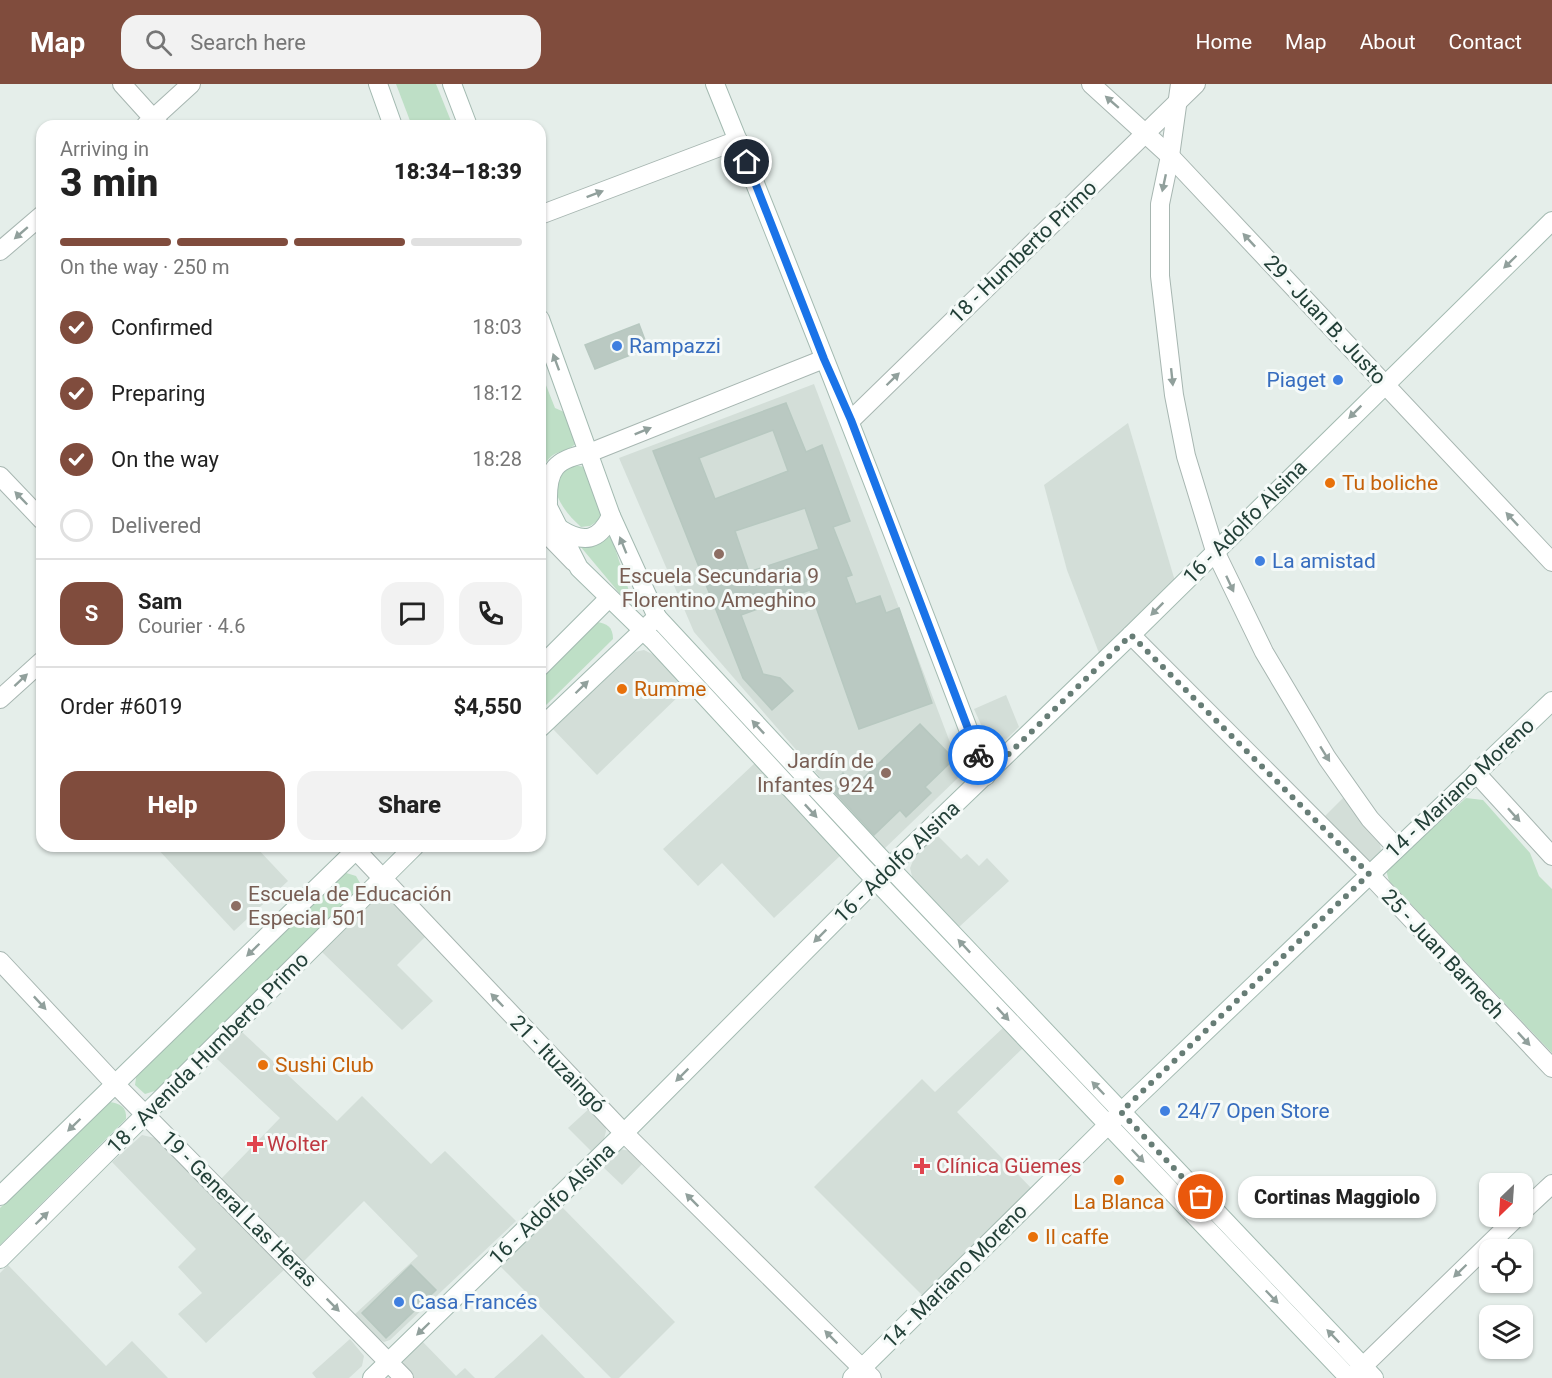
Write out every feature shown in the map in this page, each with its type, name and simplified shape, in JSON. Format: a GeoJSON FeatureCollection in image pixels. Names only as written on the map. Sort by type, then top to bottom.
{"type":"FeatureCollection","features":[{"type":"Feature","properties":{"kind":"street"},"geometry":{"type":"LineString","coordinates":[[122,84],[151,120]]}},
{"type":"Feature","properties":{"kind":"street"},"geometry":{"type":"LineString","coordinates":[[156,120],[191,84]]}},
{"type":"Feature","properties":{"kind":"street"},"geometry":{"type":"LineString","coordinates":[[378,84],[391,120]]}},
{"type":"Feature","properties":{"kind":"street"},"geometry":{"type":"LineString","coordinates":[[452,84],[466,120]]}},
{"type":"Feature","properties":{"kind":"street"},"geometry":{"type":"LineString","coordinates":[[716,84],[824,359],[851,420],[986,776]]}},
{"type":"Feature","properties":{"kind":"street","name":"29 - Juan B. Justo"},"geometry":{"type":"LineString","coordinates":[[1091,84],[1170,156],[1552,562]]}},
{"type":"Feature","properties":{"kind":"street","name":"18 - Humberto Primo"},"geometry":{"type":"LineString","coordinates":[[851,420],[1146,132],[1179,92],[1196,84]]}},
{"type":"Feature","properties":{"kind":"street"},"geometry":{"type":"LineString","coordinates":[[1179,92],[1170,156],[1160,204],[1160,276],[1173,385],[1186,456],[1215,551],[1264,652],[1327,758],[1370,819],[1397,848]]}},
{"type":"Feature","properties":{"kind":"street"},"geometry":{"type":"LineString","coordinates":[[546,213],[738,140]]}},
{"type":"Feature","properties":{"kind":"street"},"geometry":{"type":"LineString","coordinates":[[0,251],[36,220]]}},
{"type":"Feature","properties":{"kind":"street","name":"16 - Adolfo Alsina"},"geometry":{"type":"LineString","coordinates":[[372,1378],[624,1133],[883,874],[1131,635],[1384,383],[1552,221]]}},
{"type":"Feature","properties":{"kind":"street"},"geometry":{"type":"LineString","coordinates":[[546,335],[611,516],[657,617],[883,874]]}},
{"type":"Feature","properties":{"kind":"street"},"geometry":{"type":"LineString","coordinates":[[546,488],[551,471],[564,460],[589,453],[824,359]]}},
{"type":"Feature","properties":{"kind":"street"},"geometry":{"type":"LineString","coordinates":[[0,476],[36,514]]}},
{"type":"Feature","properties":{"kind":"street"},"geometry":{"type":"LineString","coordinates":[[546,502],[579,568]]}},
{"type":"Feature","properties":{"kind":"street"},"geometry":{"type":"LineString","coordinates":[[561,529],[574,538],[590,538],[604,530],[611,516]]}},
{"type":"Feature","properties":{"kind":"street"},"geometry":{"type":"LineString","coordinates":[[546,533],[883,874],[1359,1375],[1507,1227]]}},
{"type":"Feature","properties":{"kind":"street"},"geometry":{"type":"LineString","coordinates":[[546,661],[609,598]]}},
{"type":"Feature","properties":{"kind":"street"},"geometry":{"type":"LineString","coordinates":[[546,722],[657,617]]}},
{"type":"Feature","properties":{"kind":"street","name":"25 - Juan Barnech"},"geometry":{"type":"LineString","coordinates":[[1131,635],[1369,874],[1552,1068]]}},
{"type":"Feature","properties":{"kind":"street"},"geometry":{"type":"LineString","coordinates":[[0,699],[36,666]]}},
{"type":"Feature","properties":{"kind":"street","name":"14 - Mariano Moreno"},"geometry":{"type":"LineString","coordinates":[[862,1375],[1115,1119],[1552,701]]}},
{"type":"Feature","properties":{"kind":"street"},"geometry":{"type":"LineString","coordinates":[[1476,773],[1552,856]]}},
{"type":"Feature","properties":{"kind":"street","name":"18 - Avenida Humberto Primo"},"geometry":{"type":"LineString","coordinates":[[0,1196],[352,852]]}},
{"type":"Feature","properties":{"kind":"street","name":"21 - Ituzaingó"},"geometry":{"type":"LineString","coordinates":[[359,852],[624,1133],[862,1375]]}},
{"type":"Feature","properties":{"kind":"street","name":"18 - Avenida Humberto Primo"},"geometry":{"type":"LineString","coordinates":[[0,1259],[410,852]]}},
{"type":"Feature","properties":{"kind":"street","name":"19 - General Las Heras"},"geometry":{"type":"LineString","coordinates":[[0,961],[115,1084],[404,1378]]}},
{"type":"Feature","properties":{"kind":"street"},"geometry":{"type":"LineString","coordinates":[[1533,1202],[1552,1184]]}},
{"type":"Feature","properties":{"kind":"shaded area"},"geometry":{"type":"Polygon","coordinates":[[[814,384],[962,774],[883,850],[694,632],[619,458],[814,384]]]}},
{"type":"Feature","properties":{"kind":"shaded area"},"geometry":{"type":"Polygon","coordinates":[[[1128,423],[1175,581],[1099,653],[1067,570],[1044,485],[1128,423]]]}},
{"type":"Feature","properties":{"kind":"shaded area"},"geometry":{"type":"Polygon","coordinates":[[[644,650],[654,655],[686,689],[597,775],[553,729],[635,652],[644,650]]]}},
{"type":"Feature","properties":{"kind":"shaded area"},"geometry":{"type":"Polygon","coordinates":[[[1006,695],[1019,727],[997,748],[992,749],[974,709],[1006,695]]]}},
{"type":"Feature","properties":{"kind":"shaded area"},"geometry":{"type":"Polygon","coordinates":[[[755,763],[842,854],[774,918],[722,863],[698,886],[663,849],[755,763]]]}},
{"type":"Feature","properties":{"kind":"shaded area"},"geometry":{"type":"Polygon","coordinates":[[[1345,796],[1380,841],[1381,852],[1371,861],[1363,860],[1323,818],[1345,796]]]}},
{"type":"Feature","properties":{"kind":"shaded area"},"geometry":{"type":"Polygon","coordinates":[[[937,835],[961,859],[967,854],[979,866],[987,858],[1009,881],[959,927],[913,880],[910,868],[915,856],[937,835]]]}},
{"type":"Feature","properties":{"kind":"shaded area","name":"Escuela de Educación Especial 501"},"geometry":{"type":"Polygon","coordinates":[[[161,852],[261,852],[288,881],[234,931],[161,852]]]}},
{"type":"Feature","properties":{"kind":"shaded area"},"geometry":{"type":"Polygon","coordinates":[[[386,897],[392,899],[428,934],[397,965],[433,1001],[402,1030],[322,952],[371,903],[386,897]]]}},
{"type":"Feature","properties":{"kind":"shaded area","name":"Clínica Güemes"},"geometry":{"type":"Polygon","coordinates":[[[1005,1026],[1024,1047],[957,1112],[1034,1191],[925,1298],[814,1187],[922,1079],[935,1092],[1005,1026]]]}},
{"type":"Feature","properties":{"kind":"shaded area"},"geometry":{"type":"Polygon","coordinates":[[[242,1032],[337,1121],[362,1096],[431,1164],[445,1151],[516,1221],[390,1340],[384,1342],[377,1338],[354,1315],[418,1256],[364,1201],[302,1263],[220,1180],[280,1118],[216,1058],[242,1032]]]}},
{"type":"Feature","properties":{"kind":"shaded area"},"geometry":{"type":"Polygon","coordinates":[[[591,1107],[605,1124],[606,1131],[604,1139],[592,1152],[568,1128],[591,1107]]]}},
{"type":"Feature","properties":{"kind":"shaded area"},"geometry":{"type":"Polygon","coordinates":[[[142,1135],[155,1138],[285,1269],[206,1343],[178,1314],[202,1293],[178,1267],[196,1249],[112,1162],[142,1135]]]}},
{"type":"Feature","properties":{"kind":"shaded area"},"geometry":{"type":"Polygon","coordinates":[[[619,1149],[631,1151],[643,1163],[622,1185],[602,1166],[619,1149]]]}},
{"type":"Feature","properties":{"kind":"shaded area"},"geometry":{"type":"Polygon","coordinates":[[[559,1204],[675,1322],[619,1378],[611,1378],[498,1264],[559,1204]]]}},
{"type":"Feature","properties":{"kind":"shaded area"},"geometry":{"type":"Polygon","coordinates":[[[8,1265],[106,1366],[132,1341],[168,1378],[0,1378],[0,1273],[8,1265]]]}},
{"type":"Feature","properties":{"kind":"shaded area"},"geometry":{"type":"Polygon","coordinates":[[[542,1334],[585,1378],[494,1378],[512,1362],[542,1334]]]}},
{"type":"Feature","properties":{"kind":"shaded area"},"geometry":{"type":"Polygon","coordinates":[[[350,1339],[364,1356],[362,1366],[349,1378],[316,1378],[312,1373],[350,1339]]]}},
{"type":"Feature","properties":{"kind":"shaded area"},"geometry":{"type":"Polygon","coordinates":[[[420,1339],[456,1376],[465,1368],[475,1378],[414,1378],[404,1368],[403,1361],[404,1356],[420,1339]]]}},
{"type":"Feature","properties":{"kind":"green space"},"geometry":{"type":"Polygon","coordinates":[[[396,84],[436,84],[451,120],[410,120],[396,84]]]}},
{"type":"Feature","properties":{"kind":"green space"},"geometry":{"type":"Polygon","coordinates":[[[546,385],[555,408],[571,415],[579,441],[546,463],[546,385]]]}},
{"type":"Feature","properties":{"kind":"green space"},"geometry":{"type":"Polygon","coordinates":[[[572,465],[586,467],[605,516],[590,526],[581,527],[572,518],[561,504],[554,487],[562,472],[572,465]]]}},
{"type":"Feature","properties":{"kind":"green space"},"geometry":{"type":"Polygon","coordinates":[[[611,536],[630,594],[630,599],[626,601],[580,546],[595,545],[611,536]]]}},
{"type":"Feature","properties":{"kind":"green space"},"geometry":{"type":"Polygon","coordinates":[[[596,622],[609,626],[613,639],[546,705],[546,670],[596,622]]]}},
{"type":"Feature","properties":{"kind":"green space"},"geometry":{"type":"Polygon","coordinates":[[[1466,798],[1483,800],[1530,853],[1539,876],[1552,889],[1552,1053],[1389,881],[1386,870],[1466,798]]]}},
{"type":"Feature","properties":{"kind":"green space"},"geometry":{"type":"Polygon","coordinates":[[[343,872],[356,876],[360,889],[158,1090],[145,1094],[135,1085],[137,1072],[343,872]]]}},
{"type":"Feature","properties":{"kind":"green space"},"geometry":{"type":"Polygon","coordinates":[[[109,1102],[122,1106],[126,1119],[0,1245],[0,1208],[109,1102]]]}},
{"type":"Feature","properties":{"kind":"building","name":"Rampazzi"},"geometry":{"type":"Polygon","coordinates":[[[639,324],[648,348],[595,369],[585,345],[639,324]]]}},
{"type":"Feature","properties":{"kind":"building"},"geometry":{"type":"Polygon","coordinates":[[[786,403],[806,452],[822,445],[850,521],[833,527],[852,575],[846,577],[856,604],[880,596],[886,613],[899,608],[932,703],[859,729],[810,590],[741,615],[763,674],[780,678],[793,691],[772,710],[743,678],[653,451],[786,403]],[[773,430],[699,458],[715,499],[788,471],[773,430]],[[805,508],[735,531],[749,572],[819,549],[805,508]]]}},
{"type":"Feature","properties":{"kind":"building"},"geometry":{"type":"Polygon","coordinates":[[[920,724],[954,759],[925,787],[931,793],[906,817],[900,810],[874,835],[830,787],[843,773],[855,786],[920,724]]]}},
{"type":"Feature","properties":{"kind":"building","name":"Casa Francés"},"geometry":{"type":"Polygon","coordinates":[[[411,1265],[436,1290],[386,1338],[362,1313],[411,1265]]]}},
{"type":"Feature","properties":{"kind":"way so far"},"geometry":{"type":"LineString","coordinates":[[978,755],[986,776],[1131,635],[1369,874],[1121,1112],[1201,1197]]}},
{"type":"Feature","properties":{"kind":"place","name":"Rampazzi"},"geometry":{"type":"Point","coordinates":[617,346]}},
{"type":"Feature","properties":{"kind":"place","name":"Piaget"},"geometry":{"type":"Point","coordinates":[1338,380]}},
{"type":"Feature","properties":{"kind":"place","name":"Tu boliche"},"geometry":{"type":"Point","coordinates":[1330,483]}},
{"type":"Feature","properties":{"kind":"place","name":"Escuela Secundaria 9 Florentino Ameghino"},"geometry":{"type":"Point","coordinates":[719,554]}},
{"type":"Feature","properties":{"kind":"place","name":"La amistad"},"geometry":{"type":"Point","coordinates":[1260,561]}},
{"type":"Feature","properties":{"kind":"place","name":"Rumme"},"geometry":{"type":"Point","coordinates":[622,689]}},
{"type":"Feature","properties":{"kind":"place","name":"Jardín de Infantes 924"},"geometry":{"type":"Point","coordinates":[886,773]}},
{"type":"Feature","properties":{"kind":"place","name":"Escuela de Educación Especial 501"},"geometry":{"type":"Point","coordinates":[236,906]}},
{"type":"Feature","properties":{"kind":"place","name":"Sushi Club"},"geometry":{"type":"Point","coordinates":[263,1065]}},
{"type":"Feature","properties":{"kind":"place","name":"24/7 Open Store"},"geometry":{"type":"Point","coordinates":[1165,1111]}},
{"type":"Feature","properties":{"kind":"place","name":"Wolter"},"geometry":{"type":"Point","coordinates":[255,1144]}},
{"type":"Feature","properties":{"kind":"place","name":"Clínica Güemes"},"geometry":{"type":"Point","coordinates":[922,1166]}},
{"type":"Feature","properties":{"kind":"place","name":"La Blanca"},"geometry":{"type":"Point","coordinates":[1119,1180]}},
{"type":"Feature","properties":{"kind":"place","name":"Cortinas Maggiolo"},"geometry":{"type":"Point","coordinates":[1201,1197]}},
{"type":"Feature","properties":{"kind":"place","name":"Il caffe"},"geometry":{"type":"Point","coordinates":[1033,1237]}},
{"type":"Feature","properties":{"kind":"place","name":"Casa Francés"},"geometry":{"type":"Point","coordinates":[399,1302]}},
{"type":"Feature","properties":{"kind":"route"},"geometry":{"type":"LineString","coordinates":[[747,162],[824,359],[851,420],[978,755]]}}]}
